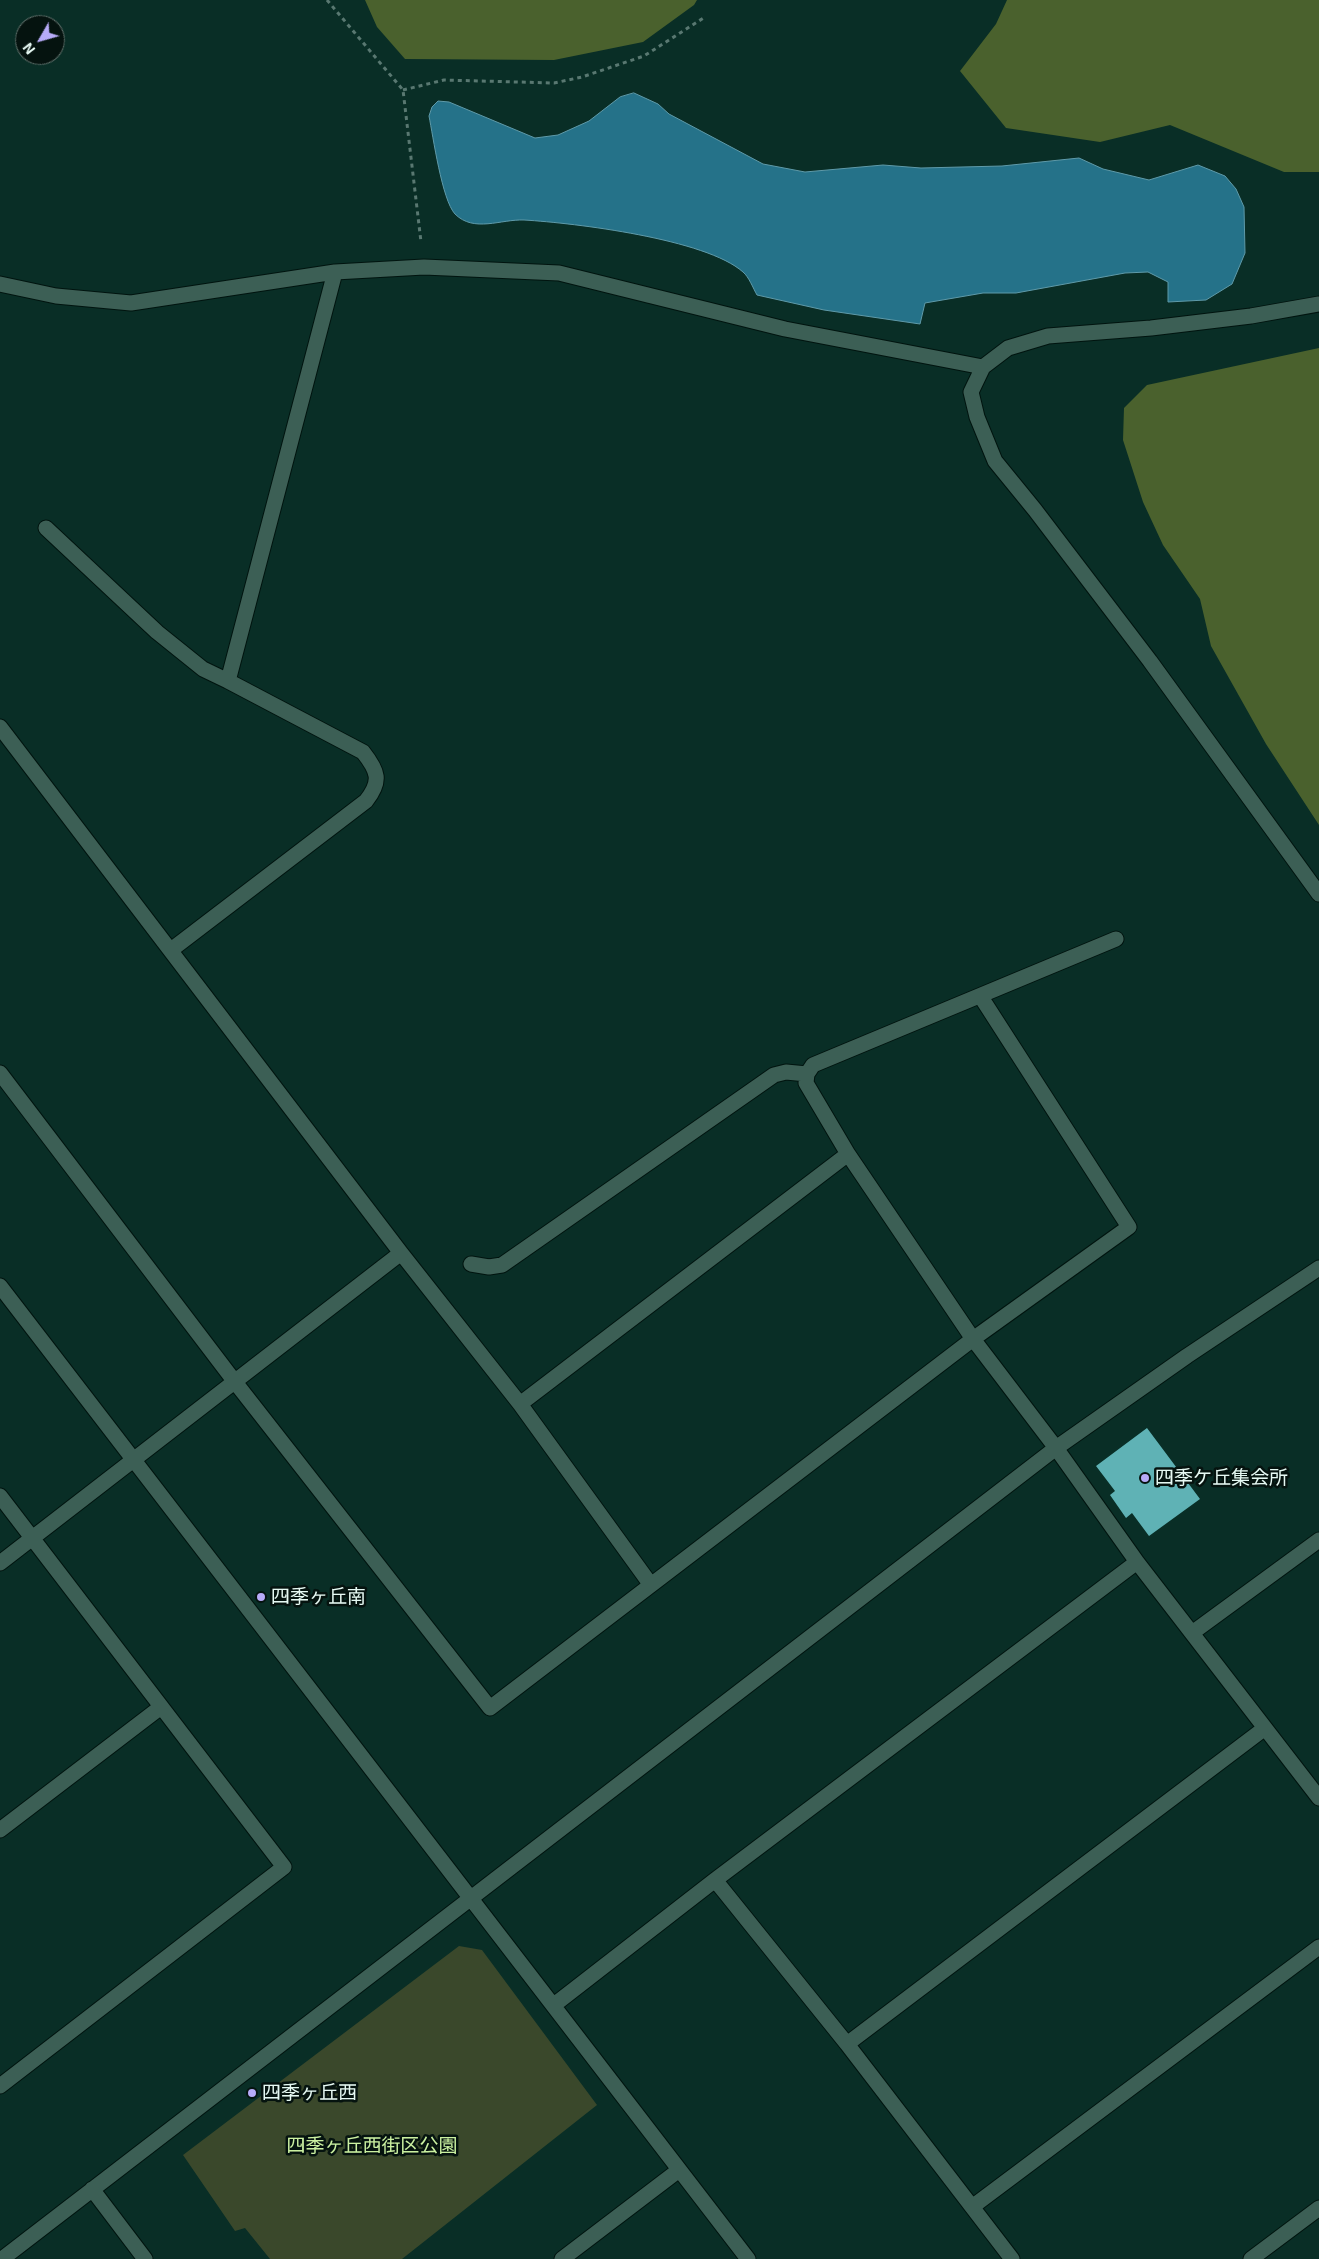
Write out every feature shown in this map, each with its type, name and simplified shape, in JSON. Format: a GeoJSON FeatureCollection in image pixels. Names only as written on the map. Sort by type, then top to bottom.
{"type":"FeatureCollection","features":[{"type":"Feature","properties":{"kind":"street"},"geometry":{"type":"LineString","coordinates":[[0,284],[56,296],[131,303],[335,272],[424,267],[559,273],[785,329],[983,367]]}},
{"type":"Feature","properties":{"kind":"street"},"geometry":{"type":"LineString","coordinates":[[228,681],[335,272]]}},
{"type":"Feature","properties":{"kind":"street"},"geometry":{"type":"LineString","coordinates":[[1319,304],[1250,316],[1151,328],[1048,336],[1008,348],[983,367],[971,392],[994,461],[1035,510],[1150,661],[1319,894]]}},
{"type":"Feature","properties":{"kind":"street"},"geometry":{"type":"LineString","coordinates":[[46,528],[158,632],[203,669],[363,752],[372,763],[377,777],[375,789],[366,801],[171,950]]}},
{"type":"Feature","properties":{"kind":"street"},"geometry":{"type":"LineString","coordinates":[[0,727],[401,1253],[520,1404],[651,1584]]}},
{"type":"Feature","properties":{"kind":"street"},"geometry":{"type":"LineString","coordinates":[[1116,938],[981,997],[821,1060],[813,1065],[807,1074],[806,1084],[848,1154],[974,1339],[1056,1448],[1137,1562],[1319,1798]]}},
{"type":"Feature","properties":{"kind":"street"},"geometry":{"type":"LineString","coordinates":[[0,1073],[235,1382],[490,1708],[974,1339],[1129,1227],[981,997]]}},
{"type":"Feature","properties":{"kind":"street"},"geometry":{"type":"LineString","coordinates":[[471,1264],[489,1267],[502,1265],[774,1075],[786,1072],[807,1074]]}},
{"type":"Feature","properties":{"kind":"street"},"geometry":{"type":"LineString","coordinates":[[520,1404],[848,1154]]}},
{"type":"Feature","properties":{"kind":"street"},"geometry":{"type":"LineString","coordinates":[[0,1564],[401,1253]]}},
{"type":"Feature","properties":{"kind":"street"},"geometry":{"type":"LineString","coordinates":[[2,2259],[1056,1448],[1186,1356],[1319,1268]]}},
{"type":"Feature","properties":{"kind":"street"},"geometry":{"type":"LineString","coordinates":[[0,1286],[748,2259]]}},
{"type":"Feature","properties":{"kind":"street"},"geometry":{"type":"LineString","coordinates":[[0,1496],[284,1867],[0,2086]]}},
{"type":"Feature","properties":{"kind":"street"},"geometry":{"type":"LineString","coordinates":[[1192,1633],[1319,1540]]}},
{"type":"Feature","properties":{"kind":"street"},"geometry":{"type":"LineString","coordinates":[[554,2006],[715,1880],[1137,1562]]}},
{"type":"Feature","properties":{"kind":"street"},"geometry":{"type":"LineString","coordinates":[[0,1830],[161,1708]]}},
{"type":"Feature","properties":{"kind":"street"},"geometry":{"type":"LineString","coordinates":[[847,2044],[1265,1728]]}},
{"type":"Feature","properties":{"kind":"street"},"geometry":{"type":"LineString","coordinates":[[715,1880],[847,2044],[1012,2259]]}},
{"type":"Feature","properties":{"kind":"street"},"geometry":{"type":"LineString","coordinates":[[972,2206],[1319,1947]]}},
{"type":"Feature","properties":{"kind":"street"},"geometry":{"type":"LineString","coordinates":[[562,2259],[679,2170]]}},
{"type":"Feature","properties":{"kind":"street"},"geometry":{"type":"LineString","coordinates":[[92,2190],[145,2259]]}},
{"type":"Feature","properties":{"kind":"street"},"geometry":{"type":"LineString","coordinates":[[1251,2259],[1319,2208]]}},
{"type":"Feature","properties":{"kind":"path"},"geometry":{"type":"LineString","coordinates":[[327,0],[404,90],[424,267]]}},
{"type":"Feature","properties":{"kind":"path"},"geometry":{"type":"LineString","coordinates":[[404,90],[444,80],[554,83],[582,77],[644,56],[705,17]]}},
{"type":"Feature","properties":{"kind":"green space"},"geometry":{"type":"Polygon","coordinates":[[[365,0],[697,0],[694,5],[643,42],[554,60],[405,59],[377,27],[365,0]]]}},
{"type":"Feature","properties":{"kind":"green space"},"geometry":{"type":"Polygon","coordinates":[[[1007,0],[1319,0],[1319,172],[1284,172],[1170,125],[1100,142],[1006,128],[960,71],[996,24],[1007,0]]]}},
{"type":"Feature","properties":{"kind":"green space"},"geometry":{"type":"Polygon","coordinates":[[[1319,348],[1319,825],[1266,744],[1211,646],[1200,599],[1163,545],[1143,502],[1123,440],[1124,408],[1147,385],[1319,348]]]}},
{"type":"Feature","properties":{"kind":"green space","name":"四季ヶ丘西街区公園"},"geometry":{"type":"Polygon","coordinates":[[[459,1946],[482,1950],[597,2105],[402,2259],[270,2259],[245,2228],[235,2231],[183,2155],[459,1946]]]}},
{"type":"Feature","properties":{"kind":"water"},"geometry":{"type":"Polygon","coordinates":[[[634,93],[658,104],[669,114],[763,164],[805,172],[883,165],[921,168],[1002,166],[1079,158],[1103,169],[1149,180],[1198,165],[1225,176],[1236,189],[1244,207],[1245,253],[1232,284],[1206,300],[1168,302],[1168,282],[1148,272],[1125,273],[1016,293],[983,293],[925,303],[920,324],[824,310],[757,295],[745,274],[725,260],[700,250],[671,242],[606,229],[547,222],[515,220],[488,224],[471,223],[462,220],[450,207],[442,182],[429,116],[432,107],[438,101],[449,102],[535,138],[558,135],[589,121],[620,97],[634,93]]]}},
{"type":"Feature","properties":{"kind":"building","name":"四季ケ丘集会所"},"geometry":{"type":"Polygon","coordinates":[[[1147,1428],[1200,1499],[1149,1536],[1132,1513],[1126,1518],[1110,1495],[1115,1491],[1096,1466],[1147,1428]]]}},
{"type":"Feature","properties":{"kind":"place","name":"四季ケ丘集会所"},"geometry":{"type":"Point","coordinates":[1145,1478]}},
{"type":"Feature","properties":{"kind":"place","name":"四季ヶ丘南"},"geometry":{"type":"Point","coordinates":[261,1597]}},
{"type":"Feature","properties":{"kind":"place","name":"四季ヶ丘西"},"geometry":{"type":"Point","coordinates":[252,2093]}}]}
